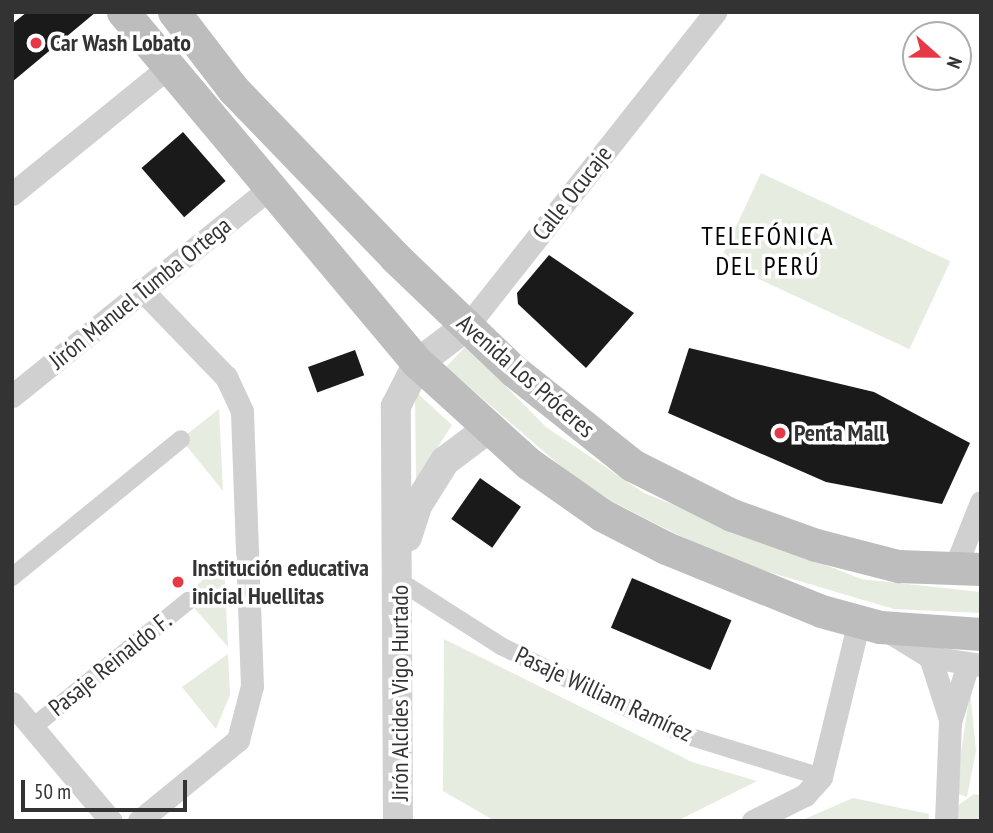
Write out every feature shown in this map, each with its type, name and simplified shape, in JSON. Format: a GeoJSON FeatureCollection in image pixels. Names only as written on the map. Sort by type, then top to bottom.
{"type":"FeatureCollection","features":[{"type":"Feature","properties":{"kind":"main road"},"geometry":{"type":"LineString","coordinates":[[123,12],[267,190],[418,363],[489,428],[602,515],[710,568],[870,624],[976,654]]}},
{"type":"Feature","properties":{"kind":"main road","name":"Avenida Los Próceres"},"geometry":{"type":"LineString","coordinates":[[174,12],[233,89],[468,325],[565,414],[632,465],[693,498],[853,556],[967,569]]}},
{"type":"Feature","properties":{"kind":"street","name":"Calle Ocucaje"},"geometry":{"type":"LineString","coordinates":[[418,363],[468,325],[715,12]]}},
{"type":"Feature","properties":{"kind":"street"},"geometry":{"type":"LineString","coordinates":[[12,194],[167,68]]}},
{"type":"Feature","properties":{"kind":"street","name":"Jirón Manuel Tumba Ortega"},"geometry":{"type":"LineString","coordinates":[[12,396],[141,289],[267,190]]}},
{"type":"Feature","properties":{"kind":"street"},"geometry":{"type":"LineString","coordinates":[[139,821],[238,740],[252,686],[242,411],[226,377],[141,289]]}},
{"type":"Feature","properties":{"kind":"street","name":"Jirón Alcides Vigo Hurtado"},"geometry":{"type":"LineString","coordinates":[[398,821],[401,573],[396,406],[418,363]]}},
{"type":"Feature","properties":{"kind":"street","name":"Jirón Alcides Vigo Hurtado"},"geometry":{"type":"LineString","coordinates":[[401,573],[418,504],[445,461],[489,428]]}},
{"type":"Feature","properties":{"kind":"street"},"geometry":{"type":"LineString","coordinates":[[12,577],[180,439]]}},
{"type":"Feature","properties":{"kind":"street"},"geometry":{"type":"LineString","coordinates":[[967,569],[981,502]]}},
{"type":"Feature","properties":{"kind":"street","name":"Pasaje William Ramírez"},"geometry":{"type":"LineString","coordinates":[[401,573],[501,646],[621,705],[688,736],[821,777]]}},
{"type":"Feature","properties":{"kind":"street","name":"Pasaje Reinaldo F."},"geometry":{"type":"LineString","coordinates":[[33,727],[188,601]]}},
{"type":"Feature","properties":{"kind":"street"},"geometry":{"type":"LineString","coordinates":[[753,821],[805,796],[821,777],[870,624],[930,657],[976,654],[950,722],[946,821]]}},
{"type":"Feature","properties":{"kind":"street"},"geometry":{"type":"LineString","coordinates":[[930,657],[950,722]]}},
{"type":"Feature","properties":{"kind":"street"},"geometry":{"type":"LineString","coordinates":[[12,703],[111,821]]}},
{"type":"Feature","properties":{"kind":"shaded area"},"geometry":{"type":"Polygon","coordinates":[[[761,173],[950,261],[909,349],[720,261],[761,173]]]}},
{"type":"Feature","properties":{"kind":"shaded area"},"geometry":{"type":"Polygon","coordinates":[[[466,346],[546,427],[644,493],[861,579],[981,592],[981,613],[894,609],[725,559],[586,488],[446,367],[466,346]]]}},
{"type":"Feature","properties":{"kind":"shaded area"},"geometry":{"type":"Polygon","coordinates":[[[415,391],[452,425],[416,481],[415,391]]]}},
{"type":"Feature","properties":{"kind":"shaded area"},"geometry":{"type":"Polygon","coordinates":[[[219,409],[223,491],[181,439],[219,409]]]}},
{"type":"Feature","properties":{"kind":"shaded area"},"geometry":{"type":"Polygon","coordinates":[[[224,562],[228,647],[184,596],[224,562]]]}},
{"type":"Feature","properties":{"kind":"shaded area"},"geometry":{"type":"Polygon","coordinates":[[[444,639],[692,762],[757,781],[677,821],[495,821],[443,791],[444,639]]]}},
{"type":"Feature","properties":{"kind":"shaded area"},"geometry":{"type":"Polygon","coordinates":[[[228,654],[230,695],[216,729],[182,687],[228,654]]]}},
{"type":"Feature","properties":{"kind":"shaded area"},"geometry":{"type":"Polygon","coordinates":[[[970,692],[976,750],[967,797],[955,793],[970,692]]]}},
{"type":"Feature","properties":{"kind":"shaded area"},"geometry":{"type":"Polygon","coordinates":[[[974,794],[980,795],[981,821],[952,821],[953,809],[974,794]]]}},
{"type":"Feature","properties":{"kind":"shaded area"},"geometry":{"type":"Polygon","coordinates":[[[853,798],[929,814],[928,821],[800,821],[853,798]]]}},
{"type":"Feature","properties":{"kind":"building","name":"Car Wash Lobato"},"geometry":{"type":"Polygon","coordinates":[[[27,12],[96,12],[12,82],[12,24],[27,12]]]}},
{"type":"Feature","properties":{"kind":"building"},"geometry":{"type":"Polygon","coordinates":[[[183,132],[226,181],[184,217],[141,168],[183,132]]]}},
{"type":"Feature","properties":{"kind":"building"},"geometry":{"type":"Polygon","coordinates":[[[549,255],[634,313],[586,368],[518,304],[517,293],[549,255]]]}},
{"type":"Feature","properties":{"kind":"building","name":"Penta Mall"},"geometry":{"type":"Polygon","coordinates":[[[689,348],[874,392],[970,443],[942,504],[826,482],[668,413],[689,348]]]}},
{"type":"Feature","properties":{"kind":"building"},"geometry":{"type":"Polygon","coordinates":[[[355,350],[364,375],[317,392],[308,367],[355,350]]]}},
{"type":"Feature","properties":{"kind":"building"},"geometry":{"type":"Polygon","coordinates":[[[480,478],[521,507],[492,548],[451,519],[480,478]]]}},
{"type":"Feature","properties":{"kind":"building"},"geometry":{"type":"Polygon","coordinates":[[[632,578],[731,620],[710,670],[611,628],[632,578]]]}},
{"type":"Feature","properties":{"kind":"place","name":"Car Wash Lobato"},"geometry":{"type":"Point","coordinates":[36,43]}},
{"type":"Feature","properties":{"kind":"place","name":"Penta Mall"},"geometry":{"type":"Point","coordinates":[780,433]}},
{"type":"Feature","properties":{"kind":"place","name":"Institución educativa inicial Huellitas"},"geometry":{"type":"Point","coordinates":[178,582]}},
{"type":"Feature","properties":{"kind":"district","name":"TELEFÓNICA DEL PERÚ"},"geometry":{"type":"Point","coordinates":[768,251]}}]}
